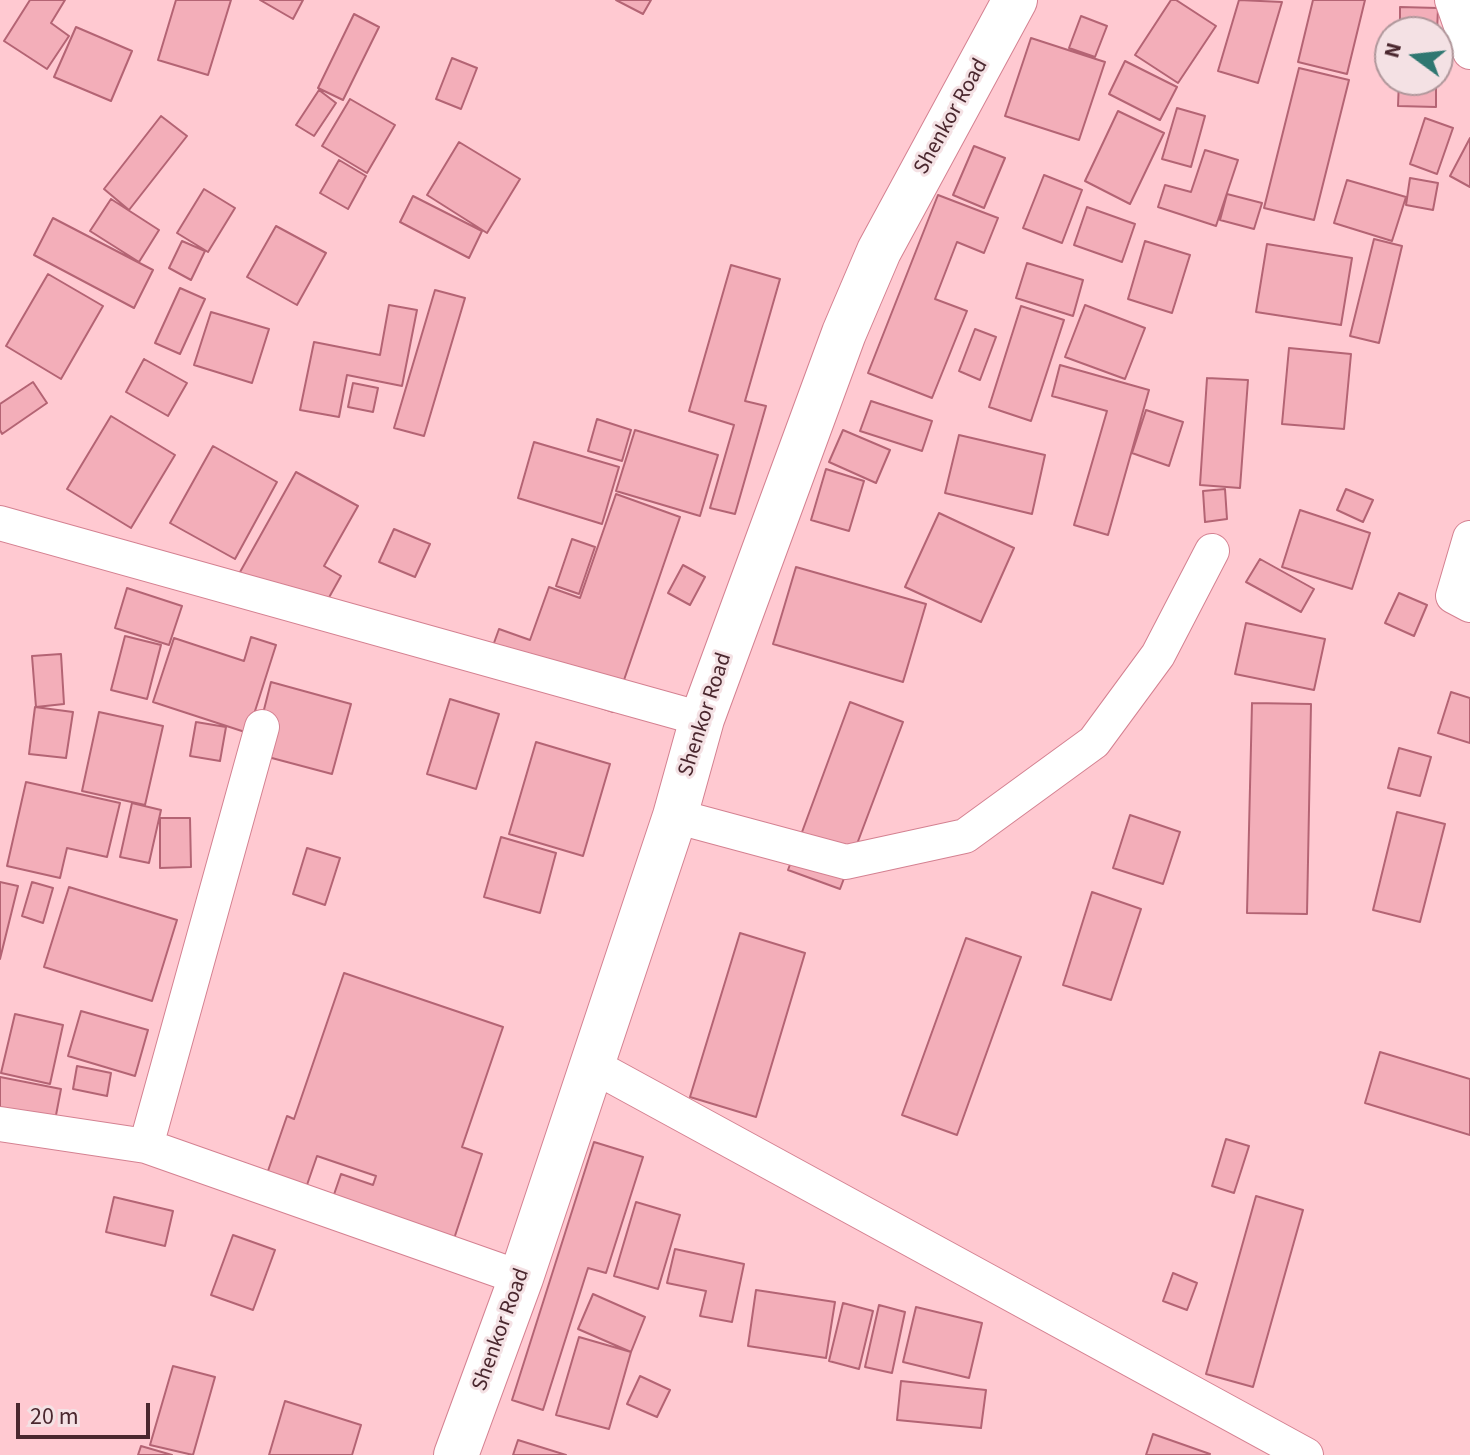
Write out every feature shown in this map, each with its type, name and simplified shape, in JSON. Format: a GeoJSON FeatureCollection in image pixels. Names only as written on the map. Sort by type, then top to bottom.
{"type":"FeatureCollection","features":[{"type":"Feature","properties":{"kind":"main road","name":"Shenkor Road"},"geometry":{"type":"LineString","coordinates":[[456,1455],[521,1278],[675,816],[702,719],[844,333],[879,251],[1015,0]]}},
{"type":"Feature","properties":{"kind":"street"},"geometry":{"type":"LineString","coordinates":[[1452,0],[1470,52]]}},
{"type":"Feature","properties":{"kind":"street"},"geometry":{"type":"LineString","coordinates":[[0,523],[702,719]]}},
{"type":"Feature","properties":{"kind":"street"},"geometry":{"type":"LineString","coordinates":[[1470,538],[1453,596],[1470,605]]}},
{"type":"Feature","properties":{"kind":"street"},"geometry":{"type":"LineString","coordinates":[[675,816],[846,862],[965,836],[1094,742],[1158,655],[1212,551]]}},
{"type":"Feature","properties":{"kind":"street"},"geometry":{"type":"LineString","coordinates":[[146,1146],[262,727]]}},
{"type":"Feature","properties":{"kind":"street"},"geometry":{"type":"LineString","coordinates":[[590,1064],[1306,1455]]}},
{"type":"Feature","properties":{"kind":"street"},"geometry":{"type":"LineString","coordinates":[[0,1124],[146,1146],[521,1278]]}},
{"type":"Feature","properties":{"kind":"building"},"geometry":{"type":"Polygon","coordinates":[[[30,0],[65,0],[51,23],[69,36],[47,69],[4,41],[30,0]]]}},
{"type":"Feature","properties":{"kind":"building"},"geometry":{"type":"Polygon","coordinates":[[[176,0],[231,0],[208,75],[158,60],[176,0]]]}},
{"type":"Feature","properties":{"kind":"building"},"geometry":{"type":"Polygon","coordinates":[[[260,0],[303,0],[293,19],[260,0]]]}},
{"type":"Feature","properties":{"kind":"building"},"geometry":{"type":"Polygon","coordinates":[[[616,0],[651,0],[643,14],[616,0]]]}},
{"type":"Feature","properties":{"kind":"building"},"geometry":{"type":"Polygon","coordinates":[[[1171,0],[1176,0],[1216,26],[1178,83],[1135,55],[1171,0]]]}},
{"type":"Feature","properties":{"kind":"building"},"geometry":{"type":"Polygon","coordinates":[[[1239,0],[1282,2],[1258,83],[1218,71],[1239,0]]]}},
{"type":"Feature","properties":{"kind":"building"},"geometry":{"type":"Polygon","coordinates":[[[1313,0],[1365,0],[1347,74],[1298,62],[1313,0]]]}},
{"type":"Feature","properties":{"kind":"building"},"geometry":{"type":"Polygon","coordinates":[[[1400,7],[1438,8],[1438,16],[1400,16],[1400,7]]]}},
{"type":"Feature","properties":{"kind":"building"},"geometry":{"type":"Polygon","coordinates":[[[354,14],[379,27],[343,100],[318,88],[354,14]]]}},
{"type":"Feature","properties":{"kind":"building"},"geometry":{"type":"Polygon","coordinates":[[[1081,16],[1107,26],[1095,57],[1069,48],[1081,16]]]}},
{"type":"Feature","properties":{"kind":"building"},"geometry":{"type":"Polygon","coordinates":[[[76,27],[132,51],[111,101],[54,77],[76,27]]]}},
{"type":"Feature","properties":{"kind":"building"},"geometry":{"type":"Polygon","coordinates":[[[1031,38],[1105,62],[1079,140],[1005,116],[1031,38]]]}},
{"type":"Feature","properties":{"kind":"building"},"geometry":{"type":"Polygon","coordinates":[[[452,58],[477,68],[461,109],[436,99],[452,58]]]}},
{"type":"Feature","properties":{"kind":"building"},"geometry":{"type":"Polygon","coordinates":[[[1125,61],[1177,87],[1160,120],[1109,94],[1125,61]]]}},
{"type":"Feature","properties":{"kind":"building"},"geometry":{"type":"Polygon","coordinates":[[[1299,68],[1349,80],[1314,220],[1264,208],[1299,68]]]}},
{"type":"Feature","properties":{"kind":"building"},"geometry":{"type":"Polygon","coordinates":[[[319,90],[336,103],[314,136],[296,125],[319,90]]]}},
{"type":"Feature","properties":{"kind":"building"},"geometry":{"type":"Polygon","coordinates":[[[1398,96],[1436,96],[1436,107],[1398,106],[1398,96]]]}},
{"type":"Feature","properties":{"kind":"building"},"geometry":{"type":"Polygon","coordinates":[[[350,99],[395,125],[367,173],[322,146],[350,99]]]}},
{"type":"Feature","properties":{"kind":"building"},"geometry":{"type":"Polygon","coordinates":[[[1177,108],[1205,116],[1191,167],[1162,159],[1177,108]]]}},
{"type":"Feature","properties":{"kind":"building"},"geometry":{"type":"Polygon","coordinates":[[[1118,111],[1164,133],[1130,204],[1085,181],[1118,111]]]}},
{"type":"Feature","properties":{"kind":"building"},"geometry":{"type":"Polygon","coordinates":[[[161,116],[187,136],[129,210],[104,189],[161,116]]]}},
{"type":"Feature","properties":{"kind":"building"},"geometry":{"type":"Polygon","coordinates":[[[1425,118],[1453,128],[1437,174],[1410,164],[1425,118]]]}},
{"type":"Feature","properties":{"kind":"building"},"geometry":{"type":"Polygon","coordinates":[[[1470,138],[1470,187],[1450,176],[1470,138]]]}},
{"type":"Feature","properties":{"kind":"building"},"geometry":{"type":"Polygon","coordinates":[[[459,142],[520,179],[487,233],[427,195],[459,142]]]}},
{"type":"Feature","properties":{"kind":"building"},"geometry":{"type":"Polygon","coordinates":[[[974,146],[1005,158],[984,208],[953,195],[974,146]]]}},
{"type":"Feature","properties":{"kind":"building"},"geometry":{"type":"Polygon","coordinates":[[[1205,150],[1238,160],[1216,226],[1158,207],[1165,185],[1191,192],[1205,150]]]}},
{"type":"Feature","properties":{"kind":"building"},"geometry":{"type":"Polygon","coordinates":[[[339,160],[366,176],[348,209],[320,193],[339,160]]]}},
{"type":"Feature","properties":{"kind":"building"},"geometry":{"type":"Polygon","coordinates":[[[1044,175],[1082,190],[1062,243],[1023,228],[1044,175]]]}},
{"type":"Feature","properties":{"kind":"building"},"geometry":{"type":"Polygon","coordinates":[[[1410,178],[1438,183],[1433,210],[1406,205],[1410,178]]]}},
{"type":"Feature","properties":{"kind":"building"},"geometry":{"type":"Polygon","coordinates":[[[1347,180],[1406,197],[1392,241],[1334,223],[1347,180]]]}},
{"type":"Feature","properties":{"kind":"building"},"geometry":{"type":"Polygon","coordinates":[[[204,189],[235,208],[208,252],[177,233],[204,189]]]}},
{"type":"Feature","properties":{"kind":"building"},"geometry":{"type":"Polygon","coordinates":[[[1227,194],[1262,203],[1254,229],[1220,220],[1227,194]]]}},
{"type":"Feature","properties":{"kind":"building"},"geometry":{"type":"Polygon","coordinates":[[[938,195],[998,218],[984,253],[957,242],[935,299],[967,311],[932,398],[868,373],[938,195]]]}},
{"type":"Feature","properties":{"kind":"building"},"geometry":{"type":"Polygon","coordinates":[[[413,196],[482,231],[469,258],[400,222],[413,196]]]}},
{"type":"Feature","properties":{"kind":"building"},"geometry":{"type":"Polygon","coordinates":[[[111,199],[159,230],[139,262],[90,231],[111,199]]]}},
{"type":"Feature","properties":{"kind":"building"},"geometry":{"type":"Polygon","coordinates":[[[1087,207],[1135,224],[1122,262],[1074,245],[1087,207]]]}},
{"type":"Feature","properties":{"kind":"building"},"geometry":{"type":"Polygon","coordinates":[[[53,218],[153,270],[134,308],[34,255],[53,218]]]}},
{"type":"Feature","properties":{"kind":"building"},"geometry":{"type":"Polygon","coordinates":[[[276,226],[326,253],[297,305],[247,277],[276,226]]]}},
{"type":"Feature","properties":{"kind":"building"},"geometry":{"type":"Polygon","coordinates":[[[1374,239],[1402,246],[1379,343],[1350,336],[1374,239]]]}},
{"type":"Feature","properties":{"kind":"building"},"geometry":{"type":"Polygon","coordinates":[[[182,241],[205,251],[191,280],[169,268],[182,241]]]}},
{"type":"Feature","properties":{"kind":"building"},"geometry":{"type":"Polygon","coordinates":[[[1145,241],[1190,255],[1172,313],[1128,299],[1145,241]]]}},
{"type":"Feature","properties":{"kind":"building"},"geometry":{"type":"Polygon","coordinates":[[[1267,244],[1352,258],[1341,325],[1256,312],[1267,244]]]}},
{"type":"Feature","properties":{"kind":"building"},"geometry":{"type":"Polygon","coordinates":[[[1027,263],[1083,280],[1073,316],[1016,298],[1027,263]]]}},
{"type":"Feature","properties":{"kind":"building"},"geometry":{"type":"Polygon","coordinates":[[[731,265],[780,279],[745,401],[766,406],[735,514],[710,508],[734,425],[689,411],[731,265]]]}},
{"type":"Feature","properties":{"kind":"building"},"geometry":{"type":"Polygon","coordinates":[[[48,274],[103,306],[61,379],[6,346],[48,274]]]}},
{"type":"Feature","properties":{"kind":"building"},"geometry":{"type":"Polygon","coordinates":[[[180,288],[205,299],[180,354],[155,343],[180,288]]]}},
{"type":"Feature","properties":{"kind":"building"},"geometry":{"type":"Polygon","coordinates":[[[435,290],[465,298],[424,436],[394,428],[435,290]]]}},
{"type":"Feature","properties":{"kind":"building"},"geometry":{"type":"Polygon","coordinates":[[[389,305],[417,310],[402,386],[347,375],[339,417],[300,410],[314,342],[380,355],[389,305]]]}},
{"type":"Feature","properties":{"kind":"building"},"geometry":{"type":"Polygon","coordinates":[[[1085,305],[1145,328],[1125,379],[1065,357],[1085,305]]]}},
{"type":"Feature","properties":{"kind":"building"},"geometry":{"type":"Polygon","coordinates":[[[1021,306],[1064,320],[1031,421],[989,407],[1021,306]]]}},
{"type":"Feature","properties":{"kind":"building"},"geometry":{"type":"Polygon","coordinates":[[[211,312],[269,329],[252,383],[194,365],[211,312]]]}},
{"type":"Feature","properties":{"kind":"building"},"geometry":{"type":"Polygon","coordinates":[[[975,329],[996,337],[980,380],[959,371],[975,329]]]}},
{"type":"Feature","properties":{"kind":"building"},"geometry":{"type":"Polygon","coordinates":[[[1289,348],[1351,354],[1344,429],[1282,424],[1289,348]]]}},
{"type":"Feature","properties":{"kind":"building"},"geometry":{"type":"Polygon","coordinates":[[[144,359],[187,383],[168,416],[126,392],[144,359]]]}},
{"type":"Feature","properties":{"kind":"building"},"geometry":{"type":"Polygon","coordinates":[[[1060,365],[1149,390],[1108,535],[1074,525],[1107,411],[1052,396],[1060,365]]]}},
{"type":"Feature","properties":{"kind":"building"},"geometry":{"type":"Polygon","coordinates":[[[1207,378],[1248,380],[1240,488],[1200,485],[1207,378]]]}},
{"type":"Feature","properties":{"kind":"building"},"geometry":{"type":"Polygon","coordinates":[[[33,382],[47,403],[2,434],[0,404],[33,382]]]}},
{"type":"Feature","properties":{"kind":"building"},"geometry":{"type":"Polygon","coordinates":[[[353,383],[378,388],[373,412],[348,407],[353,383]]]}},
{"type":"Feature","properties":{"kind":"building"},"geometry":{"type":"Polygon","coordinates":[[[871,401],[932,421],[922,451],[860,431],[871,401]]]}},
{"type":"Feature","properties":{"kind":"building"},"geometry":{"type":"Polygon","coordinates":[[[1146,410],[1183,422],[1169,466],[1132,453],[1146,410]]]}},
{"type":"Feature","properties":{"kind":"building"},"geometry":{"type":"Polygon","coordinates":[[[111,416],[175,455],[131,528],[67,489],[111,416]]]}},
{"type":"Feature","properties":{"kind":"building"},"geometry":{"type":"Polygon","coordinates":[[[597,419],[631,430],[622,461],[588,451],[597,419]]]}},
{"type":"Feature","properties":{"kind":"building"},"geometry":{"type":"Polygon","coordinates":[[[635,430],[718,455],[700,516],[616,491],[635,430]]]}},
{"type":"Feature","properties":{"kind":"building"},"geometry":{"type":"Polygon","coordinates":[[[843,430],[890,450],[876,483],[829,462],[843,430]]]}},
{"type":"Feature","properties":{"kind":"building"},"geometry":{"type":"Polygon","coordinates":[[[959,435],[1045,455],[1032,514],[945,493],[959,435]]]}},
{"type":"Feature","properties":{"kind":"building"},"geometry":{"type":"Polygon","coordinates":[[[534,442],[619,467],[602,524],[518,498],[534,442]]]}},
{"type":"Feature","properties":{"kind":"building"},"geometry":{"type":"Polygon","coordinates":[[[213,446],[277,482],[235,559],[170,523],[213,446]]]}},
{"type":"Feature","properties":{"kind":"building"},"geometry":{"type":"Polygon","coordinates":[[[826,469],[864,481],[849,531],[811,520],[826,469]]]}},
{"type":"Feature","properties":{"kind":"building"},"geometry":{"type":"Polygon","coordinates":[[[296,472],[358,506],[324,566],[341,576],[313,626],[235,581],[296,472]]]}},
{"type":"Feature","properties":{"kind":"building"},"geometry":{"type":"Polygon","coordinates":[[[1225,489],[1227,519],[1205,522],[1203,491],[1225,489]]]}},
{"type":"Feature","properties":{"kind":"building"},"geometry":{"type":"Polygon","coordinates":[[[1346,489],[1373,500],[1363,522],[1337,510],[1346,489]]]}},
{"type":"Feature","properties":{"kind":"building"},"geometry":{"type":"Polygon","coordinates":[[[616,494],[680,517],[613,712],[485,668],[499,629],[530,640],[549,587],[580,598],[616,494]]]}},
{"type":"Feature","properties":{"kind":"building"},"geometry":{"type":"Polygon","coordinates":[[[1300,510],[1370,533],[1352,589],[1282,567],[1300,510]]]}},
{"type":"Feature","properties":{"kind":"building"},"geometry":{"type":"Polygon","coordinates":[[[939,513],[1014,548],[981,622],[905,587],[939,513]]]}},
{"type":"Feature","properties":{"kind":"building"},"geometry":{"type":"Polygon","coordinates":[[[394,529],[430,544],[415,577],[379,562],[394,529]]]}},
{"type":"Feature","properties":{"kind":"building"},"geometry":{"type":"Polygon","coordinates":[[[572,539],[595,547],[579,594],[556,586],[572,539]]]}},
{"type":"Feature","properties":{"kind":"building"},"geometry":{"type":"Polygon","coordinates":[[[1260,559],[1314,589],[1301,612],[1246,582],[1260,559]]]}},
{"type":"Feature","properties":{"kind":"building"},"geometry":{"type":"Polygon","coordinates":[[[683,565],[705,577],[690,605],[668,593],[683,565]]]}},
{"type":"Feature","properties":{"kind":"building"},"geometry":{"type":"Polygon","coordinates":[[[796,567],[926,604],[903,682],[773,644],[796,567]]]}},
{"type":"Feature","properties":{"kind":"building"},"geometry":{"type":"Polygon","coordinates":[[[127,588],[182,606],[169,645],[115,628],[127,588]]]}},
{"type":"Feature","properties":{"kind":"building"},"geometry":{"type":"Polygon","coordinates":[[[1399,593],[1427,605],[1414,636],[1385,623],[1399,593]]]}},
{"type":"Feature","properties":{"kind":"building"},"geometry":{"type":"Polygon","coordinates":[[[1246,623],[1325,639],[1314,690],[1235,674],[1246,623]]]}},
{"type":"Feature","properties":{"kind":"building"},"geometry":{"type":"Polygon","coordinates":[[[125,636],[161,645],[147,699],[111,690],[125,636]]]}},
{"type":"Feature","properties":{"kind":"building"},"geometry":{"type":"Polygon","coordinates":[[[251,637],[276,645],[248,733],[153,702],[174,638],[244,661],[251,637]]]}},
{"type":"Feature","properties":{"kind":"building"},"geometry":{"type":"Polygon","coordinates":[[[61,654],[64,704],[36,707],[32,656],[61,654]]]}},
{"type":"Feature","properties":{"kind":"building"},"geometry":{"type":"Polygon","coordinates":[[[271,682],[351,704],[332,774],[253,753],[271,682]]]}},
{"type":"Feature","properties":{"kind":"building"},"geometry":{"type":"Polygon","coordinates":[[[1451,692],[1470,698],[1470,743],[1438,733],[1451,692]]]}},
{"type":"Feature","properties":{"kind":"building"},"geometry":{"type":"Polygon","coordinates":[[[450,699],[499,714],[476,789],[427,774],[450,699]]]}},
{"type":"Feature","properties":{"kind":"building"},"geometry":{"type":"Polygon","coordinates":[[[850,702],[903,722],[840,889],[788,870],[850,702]]]}},
{"type":"Feature","properties":{"kind":"building"},"geometry":{"type":"Polygon","coordinates":[[[1252,703],[1311,704],[1307,914],[1247,913],[1252,703]]]}},
{"type":"Feature","properties":{"kind":"building"},"geometry":{"type":"Polygon","coordinates":[[[35,707],[73,712],[66,758],[29,754],[35,707]]]}},
{"type":"Feature","properties":{"kind":"building"},"geometry":{"type":"Polygon","coordinates":[[[99,712],[163,726],[145,805],[82,791],[99,712]]]}},
{"type":"Feature","properties":{"kind":"building"},"geometry":{"type":"Polygon","coordinates":[[[196,722],[226,727],[220,761],[190,756],[196,722]]]}},
{"type":"Feature","properties":{"kind":"building"},"geometry":{"type":"Polygon","coordinates":[[[536,742],[610,764],[583,856],[509,834],[536,742]]]}},
{"type":"Feature","properties":{"kind":"building"},"geometry":{"type":"Polygon","coordinates":[[[1399,748],[1431,757],[1420,796],[1388,788],[1399,748]]]}},
{"type":"Feature","properties":{"kind":"building"},"geometry":{"type":"Polygon","coordinates":[[[26,782],[120,803],[107,857],[67,848],[60,878],[7,866],[26,782]]]}},
{"type":"Feature","properties":{"kind":"building"},"geometry":{"type":"Polygon","coordinates":[[[132,803],[161,810],[149,863],[120,857],[132,803]]]}},
{"type":"Feature","properties":{"kind":"building"},"geometry":{"type":"Polygon","coordinates":[[[1397,812],[1445,824],[1420,922],[1373,910],[1397,812]]]}},
{"type":"Feature","properties":{"kind":"building"},"geometry":{"type":"Polygon","coordinates":[[[1130,815],[1180,832],[1163,884],[1113,868],[1130,815]]]}},
{"type":"Feature","properties":{"kind":"building"},"geometry":{"type":"Polygon","coordinates":[[[160,818],[190,818],[191,867],[160,868],[160,818]]]}},
{"type":"Feature","properties":{"kind":"building"},"geometry":{"type":"Polygon","coordinates":[[[501,837],[556,853],[540,913],[484,897],[501,837]]]}},
{"type":"Feature","properties":{"kind":"building"},"geometry":{"type":"Polygon","coordinates":[[[307,848],[340,858],[325,905],[293,894],[307,848]]]}},
{"type":"Feature","properties":{"kind":"building"},"geometry":{"type":"Polygon","coordinates":[[[0,882],[18,886],[0,959],[0,882]]]}},
{"type":"Feature","properties":{"kind":"building"},"geometry":{"type":"Polygon","coordinates":[[[32,882],[53,888],[43,923],[22,916],[32,882]]]}},
{"type":"Feature","properties":{"kind":"building"},"geometry":{"type":"Polygon","coordinates":[[[69,887],[177,920],[152,1001],[44,967],[69,887]]]}},
{"type":"Feature","properties":{"kind":"building"},"geometry":{"type":"Polygon","coordinates":[[[1092,892],[1141,909],[1111,1000],[1063,985],[1092,892]]]}},
{"type":"Feature","properties":{"kind":"building"},"geometry":{"type":"Polygon","coordinates":[[[740,933],[805,953],[756,1117],[690,1097],[740,933]]]}},
{"type":"Feature","properties":{"kind":"building"},"geometry":{"type":"Polygon","coordinates":[[[966,938],[1021,957],[957,1135],[902,1115],[966,938]]]}},
{"type":"Feature","properties":{"kind":"building"},"geometry":{"type":"Polygon","coordinates":[[[344,973],[503,1027],[462,1147],[482,1154],[448,1257],[327,1215],[341,1174],[373,1185],[376,1176],[317,1156],[299,1208],[260,1194],[287,1116],[294,1119],[344,973]]]}},
{"type":"Feature","properties":{"kind":"building"},"geometry":{"type":"Polygon","coordinates":[[[81,1011],[148,1030],[135,1076],[68,1056],[81,1011]]]}},
{"type":"Feature","properties":{"kind":"building"},"geometry":{"type":"Polygon","coordinates":[[[15,1014],[63,1025],[50,1084],[1,1073],[15,1014]]]}},
{"type":"Feature","properties":{"kind":"building"},"geometry":{"type":"Polygon","coordinates":[[[1380,1052],[1470,1079],[1470,1135],[1365,1103],[1380,1052]]]}},
{"type":"Feature","properties":{"kind":"building"},"geometry":{"type":"Polygon","coordinates":[[[77,1066],[111,1073],[107,1096],[73,1089],[77,1066]]]}},
{"type":"Feature","properties":{"kind":"building"},"geometry":{"type":"Polygon","coordinates":[[[0,1077],[61,1089],[52,1136],[0,1125],[0,1077]]]}},
{"type":"Feature","properties":{"kind":"building"},"geometry":{"type":"Polygon","coordinates":[[[1226,1139],[1249,1146],[1234,1193],[1212,1186],[1226,1139]]]}},
{"type":"Feature","properties":{"kind":"building"},"geometry":{"type":"Polygon","coordinates":[[[594,1142],[643,1157],[606,1273],[588,1268],[543,1410],[512,1400],[594,1142]]]}},
{"type":"Feature","properties":{"kind":"building"},"geometry":{"type":"Polygon","coordinates":[[[1256,1196],[1303,1210],[1253,1387],[1206,1374],[1256,1196]]]}},
{"type":"Feature","properties":{"kind":"building"},"geometry":{"type":"Polygon","coordinates":[[[114,1197],[173,1211],[165,1246],[106,1232],[114,1197]]]}},
{"type":"Feature","properties":{"kind":"building"},"geometry":{"type":"Polygon","coordinates":[[[636,1202],[680,1215],[658,1289],[614,1276],[636,1202]]]}},
{"type":"Feature","properties":{"kind":"building"},"geometry":{"type":"Polygon","coordinates":[[[233,1235],[275,1250],[253,1310],[211,1295],[233,1235]]]}},
{"type":"Feature","properties":{"kind":"building"},"geometry":{"type":"Polygon","coordinates":[[[675,1249],[744,1264],[732,1322],[700,1316],[706,1291],[667,1283],[675,1249]]]}},
{"type":"Feature","properties":{"kind":"building"},"geometry":{"type":"Polygon","coordinates":[[[1173,1273],[1197,1283],[1187,1310],[1163,1301],[1173,1273]]]}},
{"type":"Feature","properties":{"kind":"building"},"geometry":{"type":"Polygon","coordinates":[[[756,1290],[835,1302],[826,1358],[748,1346],[756,1290]]]}},
{"type":"Feature","properties":{"kind":"building"},"geometry":{"type":"Polygon","coordinates":[[[593,1294],[645,1317],[631,1352],[578,1329],[593,1294]]]}},
{"type":"Feature","properties":{"kind":"building"},"geometry":{"type":"Polygon","coordinates":[[[843,1303],[873,1311],[859,1369],[829,1361],[843,1303]]]}},
{"type":"Feature","properties":{"kind":"building"},"geometry":{"type":"Polygon","coordinates":[[[879,1305],[905,1312],[892,1373],[865,1367],[879,1305]]]}},
{"type":"Feature","properties":{"kind":"building"},"geometry":{"type":"Polygon","coordinates":[[[916,1307],[982,1323],[969,1378],[903,1362],[916,1307]]]}},
{"type":"Feature","properties":{"kind":"building"},"geometry":{"type":"Polygon","coordinates":[[[579,1337],[631,1352],[609,1429],[556,1415],[579,1337]]]}},
{"type":"Feature","properties":{"kind":"building"},"geometry":{"type":"Polygon","coordinates":[[[173,1366],[215,1377],[193,1455],[150,1445],[173,1366]]]}},
{"type":"Feature","properties":{"kind":"building"},"geometry":{"type":"Polygon","coordinates":[[[640,1376],[670,1390],[657,1417],[627,1404],[640,1376]]]}},
{"type":"Feature","properties":{"kind":"building"},"geometry":{"type":"Polygon","coordinates":[[[901,1381],[986,1390],[981,1428],[897,1420],[901,1381]]]}},
{"type":"Feature","properties":{"kind":"building"},"geometry":{"type":"Polygon","coordinates":[[[285,1401],[361,1425],[352,1455],[269,1455],[285,1401]]]}},
{"type":"Feature","properties":{"kind":"building"},"geometry":{"type":"Polygon","coordinates":[[[1153,1434],[1210,1454],[1146,1455],[1153,1434]]]}},
{"type":"Feature","properties":{"kind":"building"},"geometry":{"type":"Polygon","coordinates":[[[518,1440],[566,1455],[513,1455],[518,1440]]]}},
{"type":"Feature","properties":{"kind":"building"},"geometry":{"type":"Polygon","coordinates":[[[141,1446],[172,1455],[138,1455],[141,1446]]]}}]}
